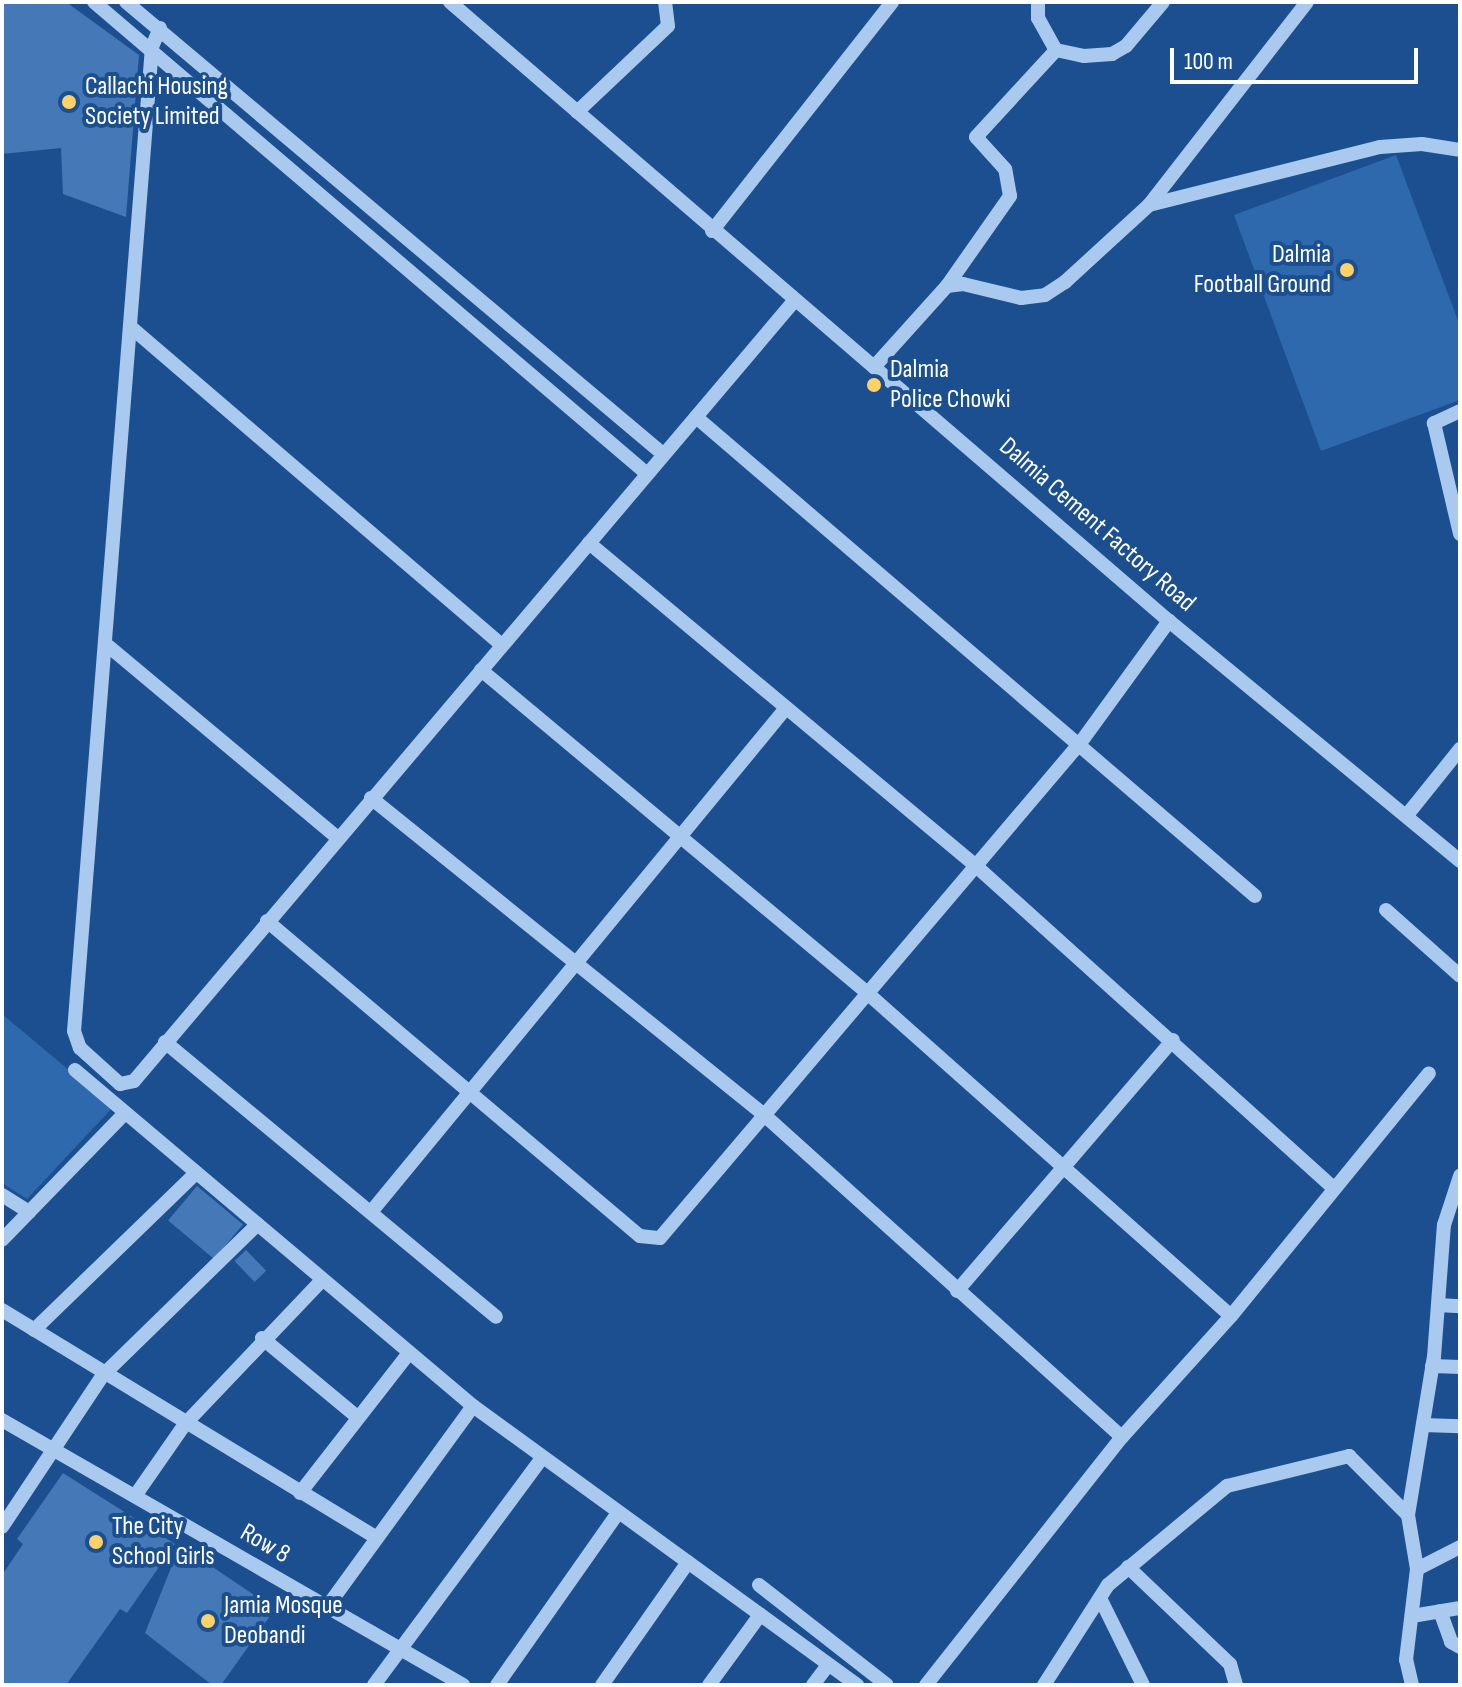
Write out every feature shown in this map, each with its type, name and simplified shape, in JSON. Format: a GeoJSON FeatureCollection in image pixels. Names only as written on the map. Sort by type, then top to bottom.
{"type":"FeatureCollection","features":[{"type":"Feature","properties":{"kind":"street"},"geometry":{"type":"LineString","coordinates":[[94,2],[152,47],[646,473]]}},
{"type":"Feature","properties":{"kind":"street"},"geometry":{"type":"LineString","coordinates":[[126,2],[663,454]]}},
{"type":"Feature","properties":{"kind":"street","name":"Dalmia Cement Factory Road"},"geometry":{"type":"LineString","coordinates":[[450,2],[712,231],[1169,621],[1460,861]]}},
{"type":"Feature","properties":{"kind":"street"},"geometry":{"type":"LineString","coordinates":[[577,112],[668,26],[665,2]]}},
{"type":"Feature","properties":{"kind":"street"},"geometry":{"type":"LineString","coordinates":[[712,231],[892,2]]}},
{"type":"Feature","properties":{"kind":"street"},"geometry":{"type":"LineString","coordinates":[[1038,2],[1038,18],[1056,50],[1084,56],[1112,54],[1126,46],[1163,2]]}},
{"type":"Feature","properties":{"kind":"street"},"geometry":{"type":"LineString","coordinates":[[947,286],[1021,298],[1045,295],[1149,205],[1307,2]]}},
{"type":"Feature","properties":{"kind":"street"},"geometry":{"type":"LineString","coordinates":[[160,28],[152,47],[133,329],[75,1040],[127,1085],[794,301]]}},
{"type":"Feature","properties":{"kind":"street"},"geometry":{"type":"LineString","coordinates":[[874,367],[947,286],[1010,196],[1005,169],[976,137],[1056,50]]}},
{"type":"Feature","properties":{"kind":"street"},"geometry":{"type":"LineString","coordinates":[[1149,205],[1380,147],[1422,144],[1460,150]]}},
{"type":"Feature","properties":{"kind":"street"},"geometry":{"type":"LineString","coordinates":[[133,329],[502,645]]}},
{"type":"Feature","properties":{"kind":"street"},"geometry":{"type":"LineString","coordinates":[[580,416],[597,398]]}},
{"type":"Feature","properties":{"kind":"street"},"geometry":{"type":"LineString","coordinates":[[1460,411],[1434,423],[1458,513],[1460,534]]}},
{"type":"Feature","properties":{"kind":"street"},"geometry":{"type":"LineString","coordinates":[[696,417],[1081,742],[1255,896]]}},
{"type":"Feature","properties":{"kind":"street"},"geometry":{"type":"LineString","coordinates":[[589,543],[976,866],[1333,1187]]}},
{"type":"Feature","properties":{"kind":"street"},"geometry":{"type":"LineString","coordinates":[[267,921],[649,1240],[660,1238],[865,991],[1081,742],[1169,621]]}},
{"type":"Feature","properties":{"kind":"street"},"geometry":{"type":"LineString","coordinates":[[107,645],[338,838]]}},
{"type":"Feature","properties":{"kind":"street"},"geometry":{"type":"LineString","coordinates":[[481,670],[865,991],[1066,1164],[1231,1316]]}},
{"type":"Feature","properties":{"kind":"street"},"geometry":{"type":"LineString","coordinates":[[371,1212],[786,708]]}},
{"type":"Feature","properties":{"kind":"street"},"geometry":{"type":"LineString","coordinates":[[1407,815],[1460,749]]}},
{"type":"Feature","properties":{"kind":"street"},"geometry":{"type":"LineString","coordinates":[[371,798],[762,1113],[1122,1437]]}},
{"type":"Feature","properties":{"kind":"street"},"geometry":{"type":"LineString","coordinates":[[1386,910],[1460,976]]}},
{"type":"Feature","properties":{"kind":"street"},"geometry":{"type":"LineString","coordinates":[[957,1291],[1173,1040]]}},
{"type":"Feature","properties":{"kind":"street"},"geometry":{"type":"LineString","coordinates":[[165,1042],[496,1317]]}},
{"type":"Feature","properties":{"kind":"street"},"geometry":{"type":"LineString","coordinates":[[75,1070],[321,1281],[473,1406],[857,1685]]}},
{"type":"Feature","properties":{"kind":"street"},"geometry":{"type":"LineString","coordinates":[[926,1685],[1122,1437],[1231,1316],[1333,1187],[1429,1073]]}},
{"type":"Feature","properties":{"kind":"street"},"geometry":{"type":"LineString","coordinates":[[2,1240],[125,1113]]}},
{"type":"Feature","properties":{"kind":"street"},"geometry":{"type":"LineString","coordinates":[[34,1330],[196,1173]]}},
{"type":"Feature","properties":{"kind":"street"},"geometry":{"type":"LineString","coordinates":[[1412,1685],[1406,1660],[1417,1569],[1408,1515],[1432,1366],[1444,1225],[1460,1176]]}},
{"type":"Feature","properties":{"kind":"street"},"geometry":{"type":"LineString","coordinates":[[2,1195],[29,1212]]}},
{"type":"Feature","properties":{"kind":"street"},"geometry":{"type":"LineString","coordinates":[[2,1527],[103,1375],[258,1224]]}},
{"type":"Feature","properties":{"kind":"street"},"geometry":{"type":"LineString","coordinates":[[135,1496],[185,1424],[262,1338],[321,1281]]}},
{"type":"Feature","properties":{"kind":"street"},"geometry":{"type":"LineString","coordinates":[[1438,1305],[1460,1306]]}},
{"type":"Feature","properties":{"kind":"street"},"geometry":{"type":"LineString","coordinates":[[2,1310],[103,1375],[375,1537]]}},
{"type":"Feature","properties":{"kind":"street"},"geometry":{"type":"LineString","coordinates":[[262,1338],[357,1417]]}},
{"type":"Feature","properties":{"kind":"street"},"geometry":{"type":"LineString","coordinates":[[300,1493],[409,1353]]}},
{"type":"Feature","properties":{"kind":"street"},"geometry":{"type":"LineString","coordinates":[[1432,1366],[1460,1367]]}},
{"type":"Feature","properties":{"kind":"street"},"geometry":{"type":"LineString","coordinates":[[327,1607],[473,1406]]}},
{"type":"Feature","properties":{"kind":"street","name":"Row 8"},"geometry":{"type":"LineString","coordinates":[[2,1420],[463,1685]]}},
{"type":"Feature","properties":{"kind":"street"},"geometry":{"type":"LineString","coordinates":[[1423,1425],[1460,1426]]}},
{"type":"Feature","properties":{"kind":"street"},"geometry":{"type":"LineString","coordinates":[[1044,1685],[1100,1598],[1128,1567],[1227,1486],[1349,1456],[1408,1515]]}},
{"type":"Feature","properties":{"kind":"street"},"geometry":{"type":"LineString","coordinates":[[374,1685],[542,1458]]}},
{"type":"Feature","properties":{"kind":"street"},"geometry":{"type":"LineString","coordinates":[[497,1685],[618,1513]]}},
{"type":"Feature","properties":{"kind":"street"},"geometry":{"type":"LineString","coordinates":[[1417,1569],[1460,1547]]}},
{"type":"Feature","properties":{"kind":"street"},"geometry":{"type":"LineString","coordinates":[[602,1685],[688,1562]]}},
{"type":"Feature","properties":{"kind":"street"},"geometry":{"type":"LineString","coordinates":[[1128,1567],[1230,1664],[1236,1685]]}},
{"type":"Feature","properties":{"kind":"street"},"geometry":{"type":"LineString","coordinates":[[759,1585],[887,1685]]}},
{"type":"Feature","properties":{"kind":"street"},"geometry":{"type":"LineString","coordinates":[[1100,1598],[1143,1685]]}},
{"type":"Feature","properties":{"kind":"street"},"geometry":{"type":"LineString","coordinates":[[1412,1616],[1460,1608]]}},
{"type":"Feature","properties":{"kind":"street"},"geometry":{"type":"LineString","coordinates":[[1440,1611],[1451,1642],[1460,1647]]}},
{"type":"Feature","properties":{"kind":"street"},"geometry":{"type":"LineString","coordinates":[[709,1685],[760,1615]]}},
{"type":"Feature","properties":{"kind":"street"},"geometry":{"type":"LineString","coordinates":[[813,1685],[828,1665]]}},
{"type":"Feature","properties":{"kind":"shaded area","name":"Dalmia Football Ground"},"geometry":{"type":"Polygon","coordinates":[[[1396,155],[1460,326],[1460,400],[1321,451],[1234,215],[1396,155]]]}},
{"type":"Feature","properties":{"kind":"shaded area"},"geometry":{"type":"Polygon","coordinates":[[[2,1014],[113,1107],[27,1199],[2,1183],[2,1014]]]}},
{"type":"Feature","properties":{"kind":"building","name":"Callachi Housing Society Limited"},"geometry":{"type":"Polygon","coordinates":[[[2,2],[66,2],[139,55],[126,217],[63,194],[61,148],[2,154],[2,2]]]}},
{"type":"Feature","properties":{"kind":"building"},"geometry":{"type":"Polygon","coordinates":[[[197,1186],[243,1225],[214,1259],[168,1220],[197,1186]]]}},
{"type":"Feature","properties":{"kind":"building"},"geometry":{"type":"Polygon","coordinates":[[[246,1250],[266,1271],[255,1282],[234,1261],[246,1250]]]}},
{"type":"Feature","properties":{"kind":"building"},"geometry":{"type":"Polygon","coordinates":[[[63,1473],[175,1544],[127,1613],[120,1609],[66,1685],[2,1685],[2,1575],[23,1544],[17,1539],[63,1473]]]}},
{"type":"Feature","properties":{"kind":"building","name":"Jamia Mosque Deobandi"},"geometry":{"type":"Polygon","coordinates":[[[180,1545],[275,1609],[221,1685],[212,1685],[145,1633],[180,1545]]]}},
{"type":"Feature","properties":{"kind":"place","name":"Callachi Housing Society Limited"},"geometry":{"type":"Point","coordinates":[69,102]}},
{"type":"Feature","properties":{"kind":"place","name":"Dalmia Football Ground"},"geometry":{"type":"Point","coordinates":[1347,270]}},
{"type":"Feature","properties":{"kind":"place","name":"Dalmia Police Chowki"},"geometry":{"type":"Point","coordinates":[874,385]}},
{"type":"Feature","properties":{"kind":"place","name":"The City School Girls"},"geometry":{"type":"Point","coordinates":[96,1542]}},
{"type":"Feature","properties":{"kind":"place","name":"Jamia Mosque Deobandi"},"geometry":{"type":"Point","coordinates":[208,1621]}}]}
